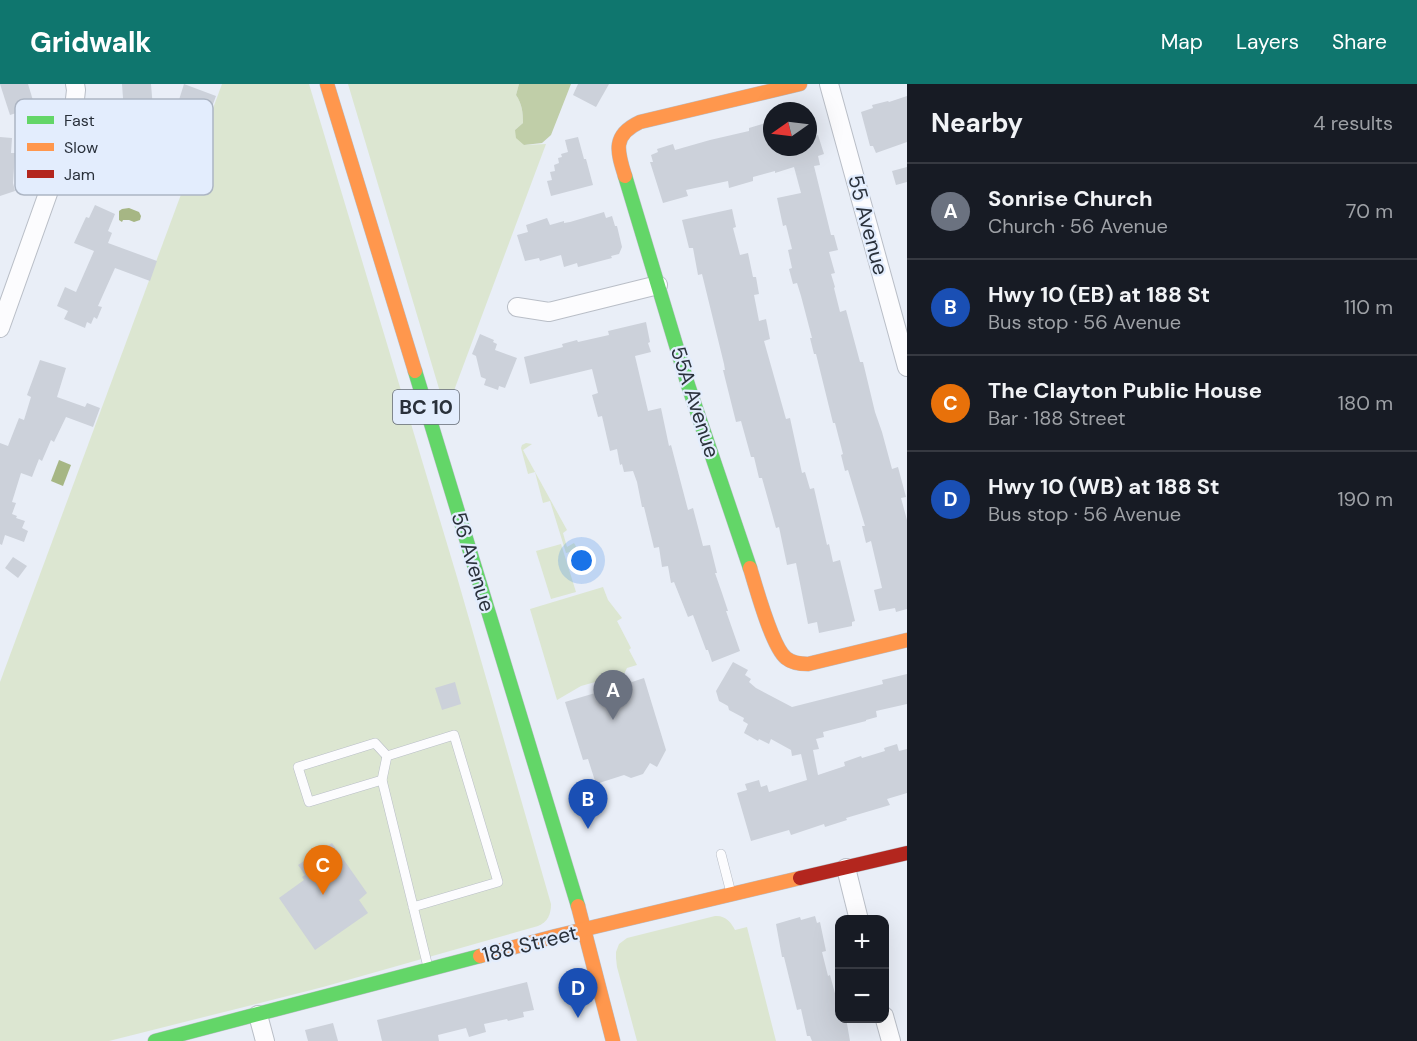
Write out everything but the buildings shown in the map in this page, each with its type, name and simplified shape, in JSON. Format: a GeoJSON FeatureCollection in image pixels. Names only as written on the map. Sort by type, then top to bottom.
{"type":"FeatureCollection","features":[{"type":"Feature","properties":{"kind":"main road","name":"56 Avenue"},"geometry":{"type":"LineString","coordinates":[[327,84],[525,729],[585,930],[613,1041]]}},
{"type":"Feature","properties":{"kind":"main road","name":"55A Avenue"},"geometry":{"type":"LineString","coordinates":[[800,84],[640,122],[628,127],[620,135],[619,157],[688,385],[781,654],[789,662],[808,664],[907,640]]}},
{"type":"Feature","properties":{"kind":"main road","name":"188 Street"},"geometry":{"type":"LineString","coordinates":[[154,1041],[585,930],[907,853]]}},
{"type":"Feature","properties":{"kind":"street"},"geometry":{"type":"LineString","coordinates":[[75,84],[75,99]]}},
{"type":"Feature","properties":{"kind":"street","name":"55 Avenue"},"geometry":{"type":"LineString","coordinates":[[829,84],[907,367]]}},
{"type":"Feature","properties":{"kind":"street"},"geometry":{"type":"LineString","coordinates":[[2,318],[47,195]]}},
{"type":"Feature","properties":{"kind":"street"},"geometry":{"type":"LineString","coordinates":[[517,307],[549,312],[658,285]]}},
{"type":"Feature","properties":{"kind":"street"},"geometry":{"type":"LineString","coordinates":[[846,868],[858,915]]}},
{"type":"Feature","properties":{"kind":"street"},"geometry":{"type":"LineString","coordinates":[[258,1015],[265,1041]]}},
{"type":"Feature","properties":{"kind":"street"},"geometry":{"type":"LineString","coordinates":[[887,1023],[891,1041]]}},
{"type":"Feature","properties":{"kind":"lane"},"geometry":{"type":"LineString","coordinates":[[387,756],[454,735],[498,882],[413,907]]}},
{"type":"Feature","properties":{"kind":"lane"},"geometry":{"type":"LineString","coordinates":[[382,780],[309,802],[298,767],[375,743],[387,756]]}},
{"type":"Feature","properties":{"kind":"lane"},"geometry":{"type":"LineString","coordinates":[[387,756],[382,780],[429,970]]}},
{"type":"Feature","properties":{"kind":"lane"},"geometry":{"type":"LineString","coordinates":[[721,854],[732,895]]}},
{"type":"Feature","properties":{"kind":"shaded area"},"geometry":{"type":"Polygon","coordinates":[[[222,84],[309,84],[457,577],[551,904],[550,911],[547,920],[538,926],[323,987],[109,1041],[0,1041],[0,682],[181,195],[213,195],[213,108],[222,84]]]}},
{"type":"Feature","properties":{"kind":"shaded area"},"geometry":{"type":"Polygon","coordinates":[[[348,84],[519,84],[516,95],[522,108],[523,123],[515,130],[524,145],[546,144],[446,412],[348,84]]]}},
{"type":"Feature","properties":{"kind":"shaded area"},"geometry":{"type":"Polygon","coordinates":[[[519,84],[571,84],[551,135],[542,143],[524,145],[516,138],[515,130],[523,123],[522,108],[516,95],[519,84]]]}},
{"type":"Feature","properties":{"kind":"shaded area"},"geometry":{"type":"Polygon","coordinates":[[[129,208],[139,212],[140,220],[134,222],[123,220],[122,222],[119,220],[119,211],[129,208]]]}},
{"type":"Feature","properties":{"kind":"shaded area"},"geometry":{"type":"Polygon","coordinates":[[[526,443],[532,444],[523,450],[567,530],[563,533],[567,547],[574,543],[582,557],[592,552],[589,558],[580,560],[577,550],[566,553],[550,501],[543,503],[535,472],[528,474],[521,448],[526,443]]]}},
{"type":"Feature","properties":{"kind":"shaded area"},"geometry":{"type":"Polygon","coordinates":[[[59,460],[71,465],[63,486],[51,481],[59,460]]]}},
{"type":"Feature","properties":{"kind":"shaded area"},"geometry":{"type":"Polygon","coordinates":[[[561,544],[576,592],[551,599],[536,551],[561,544]]]}},
{"type":"Feature","properties":{"kind":"shaded area"},"geometry":{"type":"Polygon","coordinates":[[[603,587],[608,600],[622,618],[617,621],[637,665],[627,668],[624,674],[581,686],[557,700],[530,609],[603,587]]]}},
{"type":"Feature","properties":{"kind":"shaded area"},"geometry":{"type":"Polygon","coordinates":[[[715,916],[727,920],[735,930],[747,927],[776,1041],[637,1041],[617,967],[616,952],[619,944],[627,938],[715,916]]]}},
{"type":"Feature","properties":{"kind":"traffic: fast"},"geometry":{"type":"LineString","coordinates":[[625,176],[688,385],[750,568]]}},
{"type":"Feature","properties":{"kind":"traffic: fast"},"geometry":{"type":"LineString","coordinates":[[415,371],[578,906]]}},
{"type":"Feature","properties":{"kind":"traffic: fast"},"geometry":{"type":"LineString","coordinates":[[155,1041],[480,956]]}},
{"type":"Feature","properties":{"kind":"traffic: slow"},"geometry":{"type":"LineString","coordinates":[[327,84],[415,371]]}},
{"type":"Feature","properties":{"kind":"traffic: slow"},"geometry":{"type":"LineString","coordinates":[[625,176],[619,144],[625,132],[640,122],[800,84]]}},
{"type":"Feature","properties":{"kind":"traffic: slow"},"geometry":{"type":"LineString","coordinates":[[750,568],[775,642],[786,658],[791,661],[808,664],[907,640]]}},
{"type":"Feature","properties":{"kind":"traffic: slow"},"geometry":{"type":"LineString","coordinates":[[480,956],[800,878]]}},
{"type":"Feature","properties":{"kind":"traffic: slow"},"geometry":{"type":"LineString","coordinates":[[578,906],[613,1041]]}},
{"type":"Feature","properties":{"kind":"traffic: jam"},"geometry":{"type":"LineString","coordinates":[[800,878],[907,853]]}},
{"type":"Feature","properties":{"kind":"place","name":"Sonrise Church"},"geometry":{"type":"Point","coordinates":[613,720]}},
{"type":"Feature","properties":{"kind":"place","name":"Hwy 10 (EB) at 188 St"},"geometry":{"type":"Point","coordinates":[588,829]}},
{"type":"Feature","properties":{"kind":"place","name":"The Clayton Public House"},"geometry":{"type":"Point","coordinates":[323,895]}},
{"type":"Feature","properties":{"kind":"place","name":"Hwy 10 (WB) at 188 St"},"geometry":{"type":"Point","coordinates":[578,1018]}}]}
